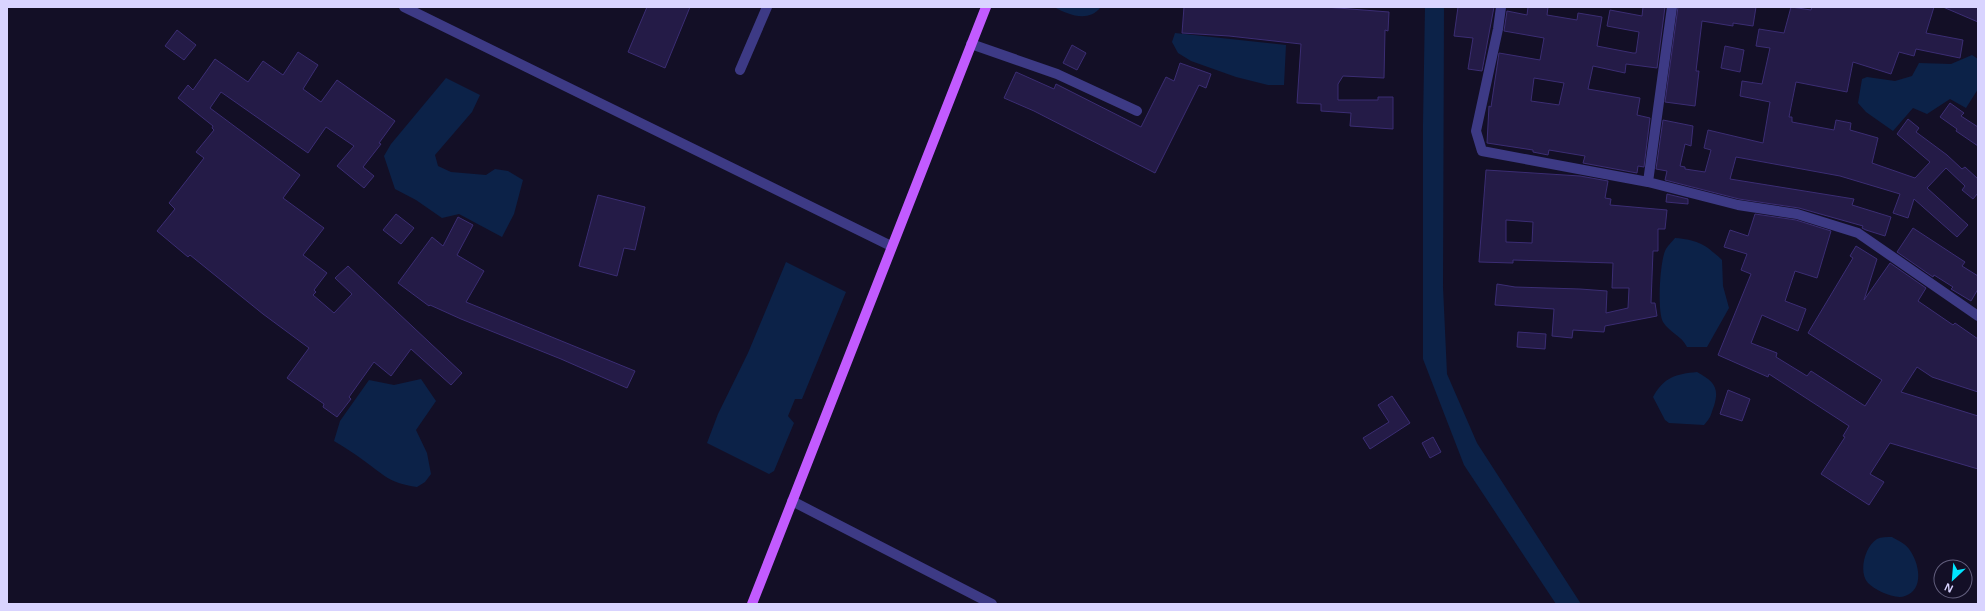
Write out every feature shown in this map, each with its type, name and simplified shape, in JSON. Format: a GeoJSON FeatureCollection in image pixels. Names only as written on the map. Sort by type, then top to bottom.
{"type":"FeatureCollection","features":[{"type":"Feature","properties":{"kind":"main road"},"geometry":{"type":"LineString","coordinates":[[752,604],[891,246],[986,7]]}},
{"type":"Feature","properties":{"kind":"street"},"geometry":{"type":"LineString","coordinates":[[740,70],[767,7]]}},
{"type":"Feature","properties":{"kind":"street"},"geometry":{"type":"LineString","coordinates":[[1501,7],[1498,29],[1476,131],[1482,151],[1648,182],[1738,204],[1797,214],[1858,233],[1978,316]]}},
{"type":"Feature","properties":{"kind":"street"},"geometry":{"type":"LineString","coordinates":[[1648,182],[1672,7]]}},
{"type":"Feature","properties":{"kind":"street"},"geometry":{"type":"LineString","coordinates":[[408,8],[891,246]]}},
{"type":"Feature","properties":{"kind":"street"},"geometry":{"type":"LineString","coordinates":[[971,44],[1057,74],[1137,111]]}},
{"type":"Feature","properties":{"kind":"street"},"geometry":{"type":"LineString","coordinates":[[792,501],[992,604]]}},
{"type":"Feature","properties":{"kind":"water"},"geometry":{"type":"Polygon","coordinates":[[[1054,7],[1101,7],[1090,15],[1078,16],[1066,13],[1054,7]]]}},
{"type":"Feature","properties":{"kind":"water"},"geometry":{"type":"Polygon","coordinates":[[[1425,7],[1444,7],[1443,287],[1447,374],[1477,443],[1581,604],[1556,604],[1464,465],[1423,359],[1423,124],[1425,7]]]}},
{"type":"Feature","properties":{"kind":"water"},"geometry":{"type":"Polygon","coordinates":[[[1175,33],[1286,45],[1284,85],[1268,85],[1236,77],[1191,61],[1178,53],[1172,42],[1175,33]]]}},
{"type":"Feature","properties":{"kind":"water"},"geometry":{"type":"Polygon","coordinates":[[[1972,55],[1978,59],[1978,89],[1966,108],[1950,99],[1927,114],[1913,108],[1893,131],[1866,112],[1858,103],[1862,79],[1867,77],[1895,81],[1912,76],[1919,63],[1951,64],[1972,55]]]}},
{"type":"Feature","properties":{"kind":"water"},"geometry":{"type":"Polygon","coordinates":[[[446,78],[480,95],[472,112],[435,155],[438,166],[451,172],[486,175],[495,169],[508,171],[523,180],[514,214],[502,237],[459,214],[442,218],[416,200],[395,189],[384,156],[391,144],[446,78]]]}},
{"type":"Feature","properties":{"kind":"water"},"geometry":{"type":"Polygon","coordinates":[[[1675,238],[1690,240],[1701,244],[1711,250],[1722,260],[1723,286],[1729,308],[1707,347],[1687,347],[1685,343],[1663,322],[1661,316],[1660,287],[1663,257],[1666,249],[1675,238]]]}},
{"type":"Feature","properties":{"kind":"water"},"geometry":{"type":"Polygon","coordinates":[[[786,262],[846,292],[802,399],[795,399],[788,416],[794,423],[774,471],[769,474],[707,443],[718,414],[748,353],[786,262]]]}},
{"type":"Feature","properties":{"kind":"water"},"geometry":{"type":"Polygon","coordinates":[[[1697,372],[1707,378],[1714,385],[1716,399],[1710,418],[1704,425],[1669,423],[1665,420],[1653,397],[1657,390],[1671,378],[1697,372]]]}},
{"type":"Feature","properties":{"kind":"water"},"geometry":{"type":"Polygon","coordinates":[[[421,379],[436,401],[416,430],[427,453],[431,474],[425,482],[417,487],[387,478],[334,441],[340,421],[369,380],[394,385],[421,379]]]}},
{"type":"Feature","properties":{"kind":"water"},"geometry":{"type":"Polygon","coordinates":[[[1892,537],[1908,547],[1913,554],[1917,568],[1918,581],[1915,588],[1911,593],[1901,597],[1885,594],[1875,589],[1865,578],[1863,566],[1866,553],[1873,542],[1880,538],[1892,537]]]}},
{"type":"Feature","properties":{"kind":"building"},"geometry":{"type":"Polygon","coordinates":[[[647,7],[690,7],[665,68],[628,52],[647,7]]]}},
{"type":"Feature","properties":{"kind":"building"},"geometry":{"type":"Polygon","coordinates":[[[1184,7],[1325,7],[1389,12],[1388,31],[1385,30],[1384,78],[1343,76],[1338,84],[1338,100],[1378,100],[1378,97],[1393,97],[1393,129],[1350,126],[1351,113],[1321,111],[1321,104],[1297,103],[1301,44],[1229,36],[1182,33],[1184,7]]]}},
{"type":"Feature","properties":{"kind":"building"},"geometry":{"type":"Polygon","coordinates":[[[1458,7],[1494,7],[1482,71],[1468,69],[1473,38],[1454,36],[1458,7]]]}},
{"type":"Feature","properties":{"kind":"building"},"geometry":{"type":"Polygon","coordinates":[[[1528,7],[1548,7],[1547,15],[1577,20],[1578,13],[1602,17],[1597,46],[1636,53],[1639,32],[1607,26],[1610,10],[1642,16],[1643,7],[1665,7],[1657,68],[1626,64],[1625,73],[1593,66],[1588,89],[1640,98],[1637,115],[1650,118],[1644,167],[1638,166],[1637,173],[1583,163],[1585,156],[1549,150],[1548,155],[1533,152],[1533,150],[1487,143],[1489,106],[1491,107],[1499,53],[1540,60],[1544,38],[1504,31],[1507,11],[1527,15],[1528,7]],[[1534,78],[1531,101],[1559,105],[1564,83],[1534,78]]]}},
{"type":"Feature","properties":{"kind":"building"},"geometry":{"type":"Polygon","coordinates":[[[1678,7],[1756,7],[1753,26],[1733,23],[1733,26],[1702,21],[1696,71],[1699,71],[1695,106],[1665,102],[1678,7]]]}},
{"type":"Feature","properties":{"kind":"building"},"geometry":{"type":"Polygon","coordinates":[[[1791,7],[1811,10],[1812,7],[1934,7],[1926,33],[1963,40],[1960,58],[1916,49],[1914,56],[1899,52],[1891,74],[1853,62],[1847,92],[1796,82],[1789,117],[1792,117],[1792,122],[1834,130],[1836,120],[1851,123],[1850,130],[1878,138],[1872,163],[1915,178],[1930,162],[1897,134],[1908,119],[1919,128],[1916,132],[1947,155],[1962,169],[1965,167],[1978,179],[1978,193],[1973,199],[1962,190],[1965,186],[1946,168],[1927,188],[1968,225],[1957,237],[1914,199],[1908,218],[1893,213],[1900,194],[1840,176],[1736,157],[1730,179],[1854,199],[1852,205],[1891,217],[1885,236],[1866,230],[1862,228],[1863,226],[1799,208],[1739,199],[1665,180],[1667,171],[1656,169],[1663,120],[1693,126],[1691,146],[1685,144],[1680,166],[1685,167],[1685,169],[1705,172],[1711,150],[1704,148],[1708,130],[1763,143],[1770,102],[1740,96],[1742,81],[1762,84],[1770,48],[1756,46],[1759,29],[1784,33],[1791,7]]]}},
{"type":"Feature","properties":{"kind":"building"},"geometry":{"type":"Polygon","coordinates":[[[1943,7],[1978,7],[1978,22],[1943,7]]]}},
{"type":"Feature","properties":{"kind":"building"},"geometry":{"type":"Polygon","coordinates":[[[177,30],[196,45],[184,60],[165,46],[177,30]]]}},
{"type":"Feature","properties":{"kind":"building"},"geometry":{"type":"Polygon","coordinates":[[[1072,45],[1086,53],[1077,70],[1063,63],[1072,45]]]}},
{"type":"Feature","properties":{"kind":"building"},"geometry":{"type":"Polygon","coordinates":[[[1725,46],[1744,50],[1740,72],[1721,68],[1725,46]]]}},
{"type":"Feature","properties":{"kind":"building"},"geometry":{"type":"Polygon","coordinates":[[[298,52],[318,65],[303,89],[321,102],[337,80],[395,121],[379,143],[381,144],[363,167],[374,176],[364,188],[337,166],[354,146],[326,127],[308,153],[221,92],[210,108],[300,175],[283,198],[324,228],[303,255],[327,273],[314,290],[316,292],[313,295],[334,313],[352,294],[335,278],[348,266],[462,373],[451,385],[411,349],[391,376],[374,362],[349,397],[351,399],[337,417],[323,407],[324,404],[287,378],[309,348],[263,314],[190,255],[188,257],[157,231],[175,209],[169,203],[204,158],[196,152],[214,130],[212,128],[213,126],[178,98],[188,85],[193,90],[215,59],[248,82],[263,61],[283,75],[298,52]]]}},
{"type":"Feature","properties":{"kind":"building"},"geometry":{"type":"Polygon","coordinates":[[[1180,63],[1211,74],[1206,88],[1199,85],[1155,173],[1034,111],[1004,98],[1016,72],[1054,89],[1056,84],[1141,127],[1166,77],[1174,81],[1180,63]]]}},
{"type":"Feature","properties":{"kind":"building"},"geometry":{"type":"Polygon","coordinates":[[[1950,103],[1964,113],[1961,116],[1978,127],[1978,146],[1956,131],[1957,129],[1940,117],[1950,103]]]}},
{"type":"Feature","properties":{"kind":"building"},"geometry":{"type":"Polygon","coordinates":[[[1486,170],[1580,176],[1608,181],[1605,198],[1611,199],[1610,205],[1667,210],[1665,229],[1658,229],[1658,251],[1653,251],[1651,303],[1655,303],[1657,316],[1605,326],[1604,332],[1573,330],[1572,338],[1552,336],[1554,309],[1495,305],[1497,284],[1515,287],[1607,291],[1606,313],[1628,308],[1629,288],[1612,288],[1613,263],[1513,260],[1513,263],[1479,262],[1486,170]],[[1506,220],[1506,242],[1532,243],[1533,222],[1506,220]]]}},
{"type":"Feature","properties":{"kind":"building"},"geometry":{"type":"Polygon","coordinates":[[[1667,194],[1688,199],[1688,204],[1666,202],[1667,194]]]}},
{"type":"Feature","properties":{"kind":"building"},"geometry":{"type":"Polygon","coordinates":[[[598,195],[645,207],[635,250],[624,248],[617,276],[579,266],[598,195]]]}},
{"type":"Feature","properties":{"kind":"building"},"geometry":{"type":"Polygon","coordinates":[[[396,214],[414,228],[401,244],[383,230],[396,214]]]}},
{"type":"Feature","properties":{"kind":"building"},"geometry":{"type":"Polygon","coordinates":[[[1755,214],[1796,220],[1831,231],[1817,278],[1795,271],[1785,301],[1806,309],[1798,331],[1762,315],[1751,343],[1777,353],[1776,357],[1807,376],[1811,371],[1865,406],[1882,380],[1808,333],[1853,258],[1850,256],[1856,246],[1877,259],[1864,300],[1890,263],[1926,288],[1918,301],[1953,325],[1955,323],[1978,339],[1978,392],[1932,377],[1917,367],[1901,392],[1978,416],[1978,469],[1890,443],[1870,474],[1884,482],[1869,505],[1821,474],[1845,437],[1843,436],[1849,426],[1769,374],[1768,377],[1718,355],[1751,274],[1741,270],[1747,254],[1724,247],[1730,230],[1748,236],[1755,214]]]}},
{"type":"Feature","properties":{"kind":"building"},"geometry":{"type":"Polygon","coordinates":[[[458,217],[473,225],[457,255],[484,271],[466,302],[635,371],[627,388],[561,359],[430,305],[429,306],[398,283],[432,237],[443,246],[458,217]]]}},
{"type":"Feature","properties":{"kind":"building"},"geometry":{"type":"Polygon","coordinates":[[[1913,228],[1965,262],[1962,266],[1978,276],[1978,289],[1971,301],[1951,289],[1953,287],[1934,275],[1933,277],[1897,252],[1913,228]]]}},
{"type":"Feature","properties":{"kind":"building"},"geometry":{"type":"Polygon","coordinates":[[[1518,332],[1546,334],[1545,349],[1517,347],[1518,332]]]}},
{"type":"Feature","properties":{"kind":"building"},"geometry":{"type":"Polygon","coordinates":[[[1728,390],[1750,399],[1742,421],[1720,414],[1728,390]]]}},
{"type":"Feature","properties":{"kind":"building"},"geometry":{"type":"Polygon","coordinates":[[[1392,396],[1410,423],[1370,449],[1363,438],[1389,422],[1378,405],[1392,396]]]}},
{"type":"Feature","properties":{"kind":"building"},"geometry":{"type":"Polygon","coordinates":[[[1433,437],[1441,452],[1430,458],[1422,443],[1433,437]]]}}]}
